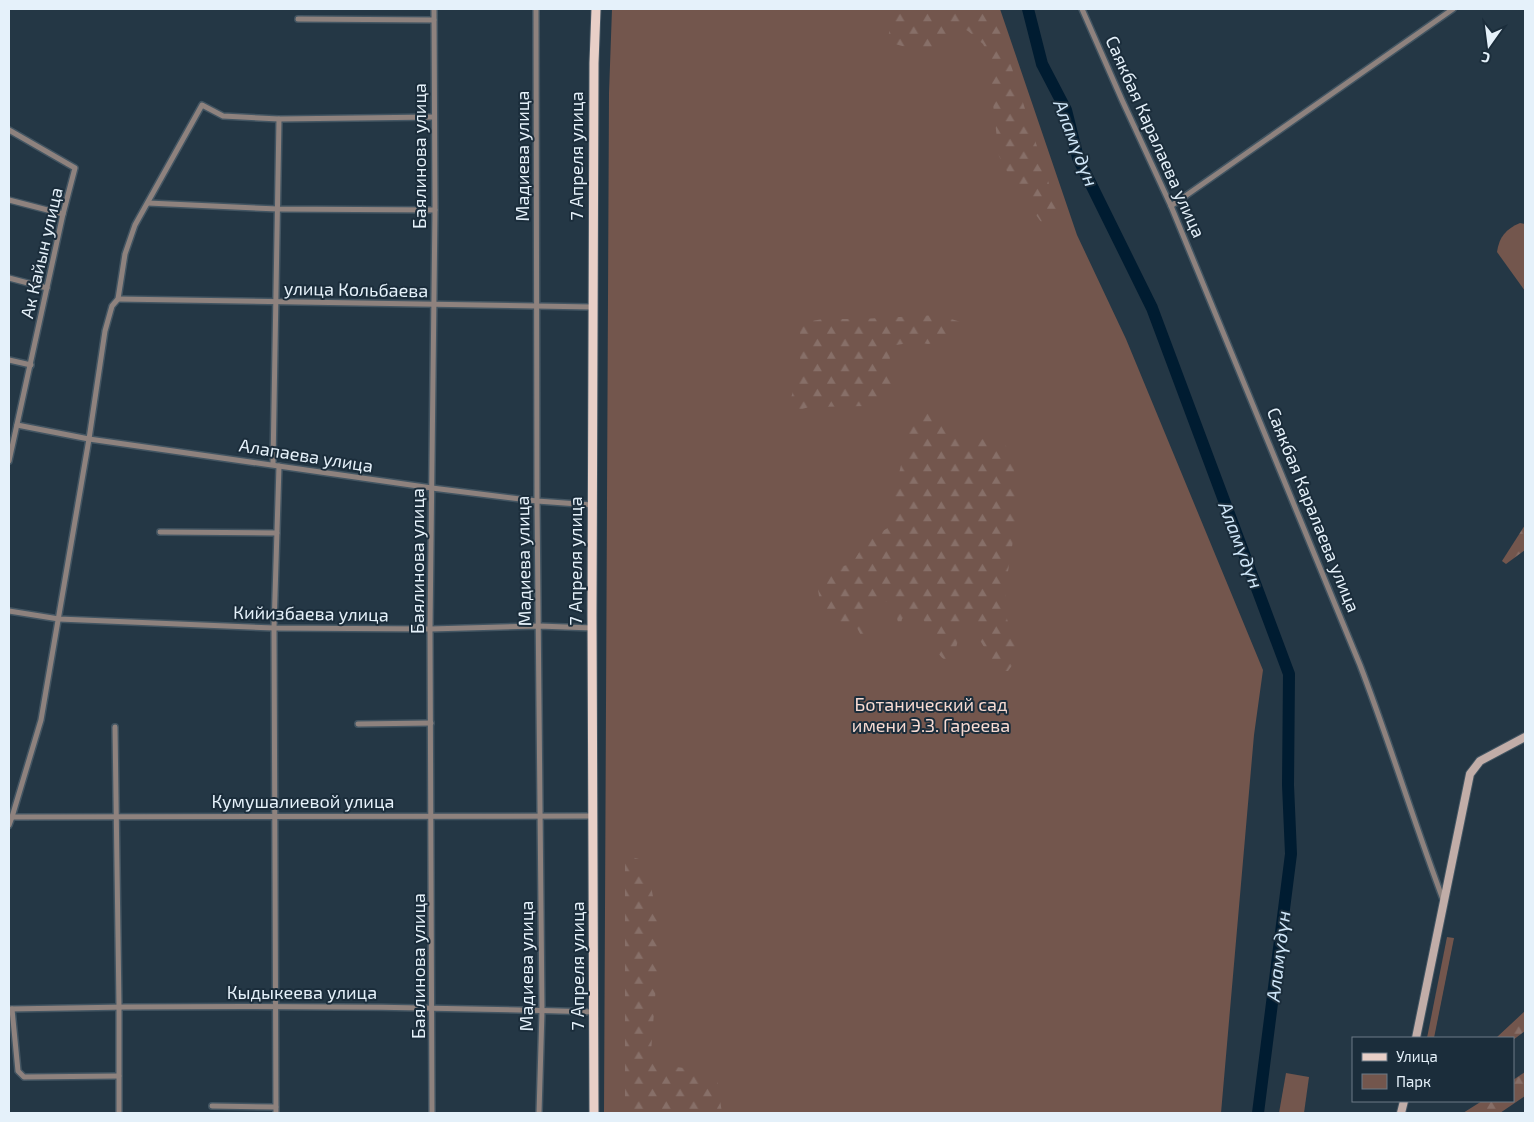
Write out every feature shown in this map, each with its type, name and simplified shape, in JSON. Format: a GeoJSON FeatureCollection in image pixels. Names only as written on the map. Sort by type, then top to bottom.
{"type":"FeatureCollection","features":[{"type":"Feature","properties":{"kind":"main road","name":"7 Апреля улица"},"geometry":{"type":"LineString","coordinates":[[594,1113],[592,307],[596,9]]}},
{"type":"Feature","properties":{"kind":"main road"},"geometry":{"type":"LineString","coordinates":[[1416,1037],[1466,790],[1473,769],[1480,761],[1525,737]]}},
{"type":"Feature","properties":{"kind":"street","name":"Баялинова улица"},"geometry":{"type":"LineString","coordinates":[[432,1113],[430,629],[435,210],[434,9]]}},
{"type":"Feature","properties":{"kind":"street","name":"Мадиева улица"},"geometry":{"type":"LineString","coordinates":[[536,9],[537,501],[542,1011],[539,1113]]}},
{"type":"Feature","properties":{"kind":"street","name":"Саякбая Каралаева улица"},"geometry":{"type":"LineString","coordinates":[[1082,9],[1171,206],[1360,665],[1384,726],[1409,804],[1444,902]]}},
{"type":"Feature","properties":{"kind":"street"},"geometry":{"type":"LineString","coordinates":[[1171,206],[1453,9]]}},
{"type":"Feature","properties":{"kind":"street"},"geometry":{"type":"LineString","coordinates":[[298,19],[434,20]]}},
{"type":"Feature","properties":{"kind":"street"},"geometry":{"type":"LineString","coordinates":[[9,825],[40,720],[59,619],[105,331],[112,306],[118,299],[125,254],[135,225],[202,105],[223,116],[279,119],[434,117]]}},
{"type":"Feature","properties":{"kind":"street"},"geometry":{"type":"LineString","coordinates":[[276,1113],[274,628],[277,533],[276,302],[279,119]]}},
{"type":"Feature","properties":{"kind":"street","name":"Ак Кайын улица"},"geometry":{"type":"LineString","coordinates":[[9,130],[75,168],[63,214],[17,425],[11,440],[9,461]]}},
{"type":"Feature","properties":{"kind":"street"},"geometry":{"type":"LineString","coordinates":[[9,200],[63,214]]}},
{"type":"Feature","properties":{"kind":"street"},"geometry":{"type":"LineString","coordinates":[[148,203],[278,209],[435,210]]}},
{"type":"Feature","properties":{"kind":"street"},"geometry":{"type":"LineString","coordinates":[[9,278],[48,288]]}},
{"type":"Feature","properties":{"kind":"street","name":"улица Кольбаева"},"geometry":{"type":"LineString","coordinates":[[118,299],[434,306],[592,307]]}},
{"type":"Feature","properties":{"kind":"street"},"geometry":{"type":"LineString","coordinates":[[9,360],[31,365]]}},
{"type":"Feature","properties":{"kind":"street","name":"Алапаева улица"},"geometry":{"type":"LineString","coordinates":[[17,425],[89,439],[432,488],[537,501],[592,505]]}},
{"type":"Feature","properties":{"kind":"street"},"geometry":{"type":"LineString","coordinates":[[160,532],[277,533]]}},
{"type":"Feature","properties":{"kind":"street","name":"Кийизбаева улица"},"geometry":{"type":"LineString","coordinates":[[9,611],[59,619],[274,628],[430,629],[539,626],[592,628]]}},
{"type":"Feature","properties":{"kind":"street"},"geometry":{"type":"LineString","coordinates":[[358,724],[431,723]]}},
{"type":"Feature","properties":{"kind":"street"},"geometry":{"type":"LineString","coordinates":[[115,727],[119,1113]]}},
{"type":"Feature","properties":{"kind":"street","name":"Кумушалиевой улица"},"geometry":{"type":"LineString","coordinates":[[12,817],[593,816]]}},
{"type":"Feature","properties":{"kind":"street","name":"Кыдыкеева улица"},"geometry":{"type":"LineString","coordinates":[[10,1009],[119,1006],[275,1006],[432,1007],[594,1012]]}},
{"type":"Feature","properties":{"kind":"street"},"geometry":{"type":"LineString","coordinates":[[10,1009],[18,1071],[24,1077],[119,1076]]}},
{"type":"Feature","properties":{"kind":"street"},"geometry":{"type":"LineString","coordinates":[[212,1106],[276,1107]]}},
{"type":"Feature","properties":{"kind":"green space","name":"Ботанический сад имени Э.З. Гареева"},"geometry":{"type":"Polygon","coordinates":[[[612,9],[1000,9],[1077,235],[1126,339],[1263,670],[1254,735],[1221,1113],[604,1113],[609,93],[612,9]]]}},
{"type":"Feature","properties":{"kind":"green space"},"geometry":{"type":"Polygon","coordinates":[[[889,9],[993,9],[1058,212],[1055,221],[1049,227],[1041,222],[1011,179],[999,156],[987,52],[983,44],[968,31],[960,27],[931,54],[895,44],[888,38],[890,28],[889,9]]]}},
{"type":"Feature","properties":{"kind":"green space"},"geometry":{"type":"Polygon","coordinates":[[[1520,223],[1525,224],[1525,291],[1497,252],[1499,242],[1504,234],[1520,223]]]}},
{"type":"Feature","properties":{"kind":"green space"},"geometry":{"type":"Polygon","coordinates":[[[938,315],[964,323],[960,331],[938,342],[928,344],[916,342],[889,346],[893,402],[884,398],[868,406],[809,407],[799,410],[790,402],[800,365],[800,328],[806,322],[823,319],[938,315]]]}},
{"type":"Feature","properties":{"kind":"green space"},"geometry":{"type":"Polygon","coordinates":[[[936,411],[963,440],[973,442],[990,437],[1002,439],[1012,457],[1018,494],[1016,522],[1006,584],[1005,613],[1008,622],[1023,647],[1008,671],[999,671],[968,621],[961,628],[952,664],[945,660],[935,647],[926,625],[917,611],[909,612],[902,619],[900,628],[891,600],[876,606],[867,614],[864,625],[864,641],[856,626],[823,622],[817,583],[818,575],[825,570],[852,564],[866,541],[891,526],[894,518],[895,490],[909,432],[919,417],[936,411]]]}},
{"type":"Feature","properties":{"kind":"green space"},"geometry":{"type":"Polygon","coordinates":[[[1525,525],[1525,550],[1506,564],[1502,561],[1525,525]]]}},
{"type":"Feature","properties":{"kind":"green space"},"geometry":{"type":"Polygon","coordinates":[[[625,855],[646,861],[660,932],[651,1052],[667,1066],[693,1069],[717,1080],[722,1113],[625,1113],[625,855]]]}},
{"type":"Feature","properties":{"kind":"green space"},"geometry":{"type":"Polygon","coordinates":[[[1447,937],[1454,938],[1434,1037],[1427,1037],[1447,937]]]}},
{"type":"Feature","properties":{"kind":"green space"},"geometry":{"type":"Polygon","coordinates":[[[1525,1011],[1525,1031],[1514,1039],[1514,1037],[1497,1037],[1525,1011]]]}},
{"type":"Feature","properties":{"kind":"green space"},"geometry":{"type":"Polygon","coordinates":[[[1525,1072],[1525,1096],[1500,1113],[1463,1113],[1480,1102],[1514,1102],[1514,1079],[1525,1072]]]}},
{"type":"Feature","properties":{"kind":"green space"},"geometry":{"type":"Polygon","coordinates":[[[1286,1073],[1309,1077],[1304,1113],[1279,1113],[1286,1073]]]}},
{"type":"Feature","properties":{"kind":"waterway","name":"Аламүдүн"},"geometry":{"type":"LineString","coordinates":[[1028,9],[1042,64],[1066,110],[1078,158],[1152,308],[1289,674],[1288,785],[1291,854],[1258,1113]]}}]}
